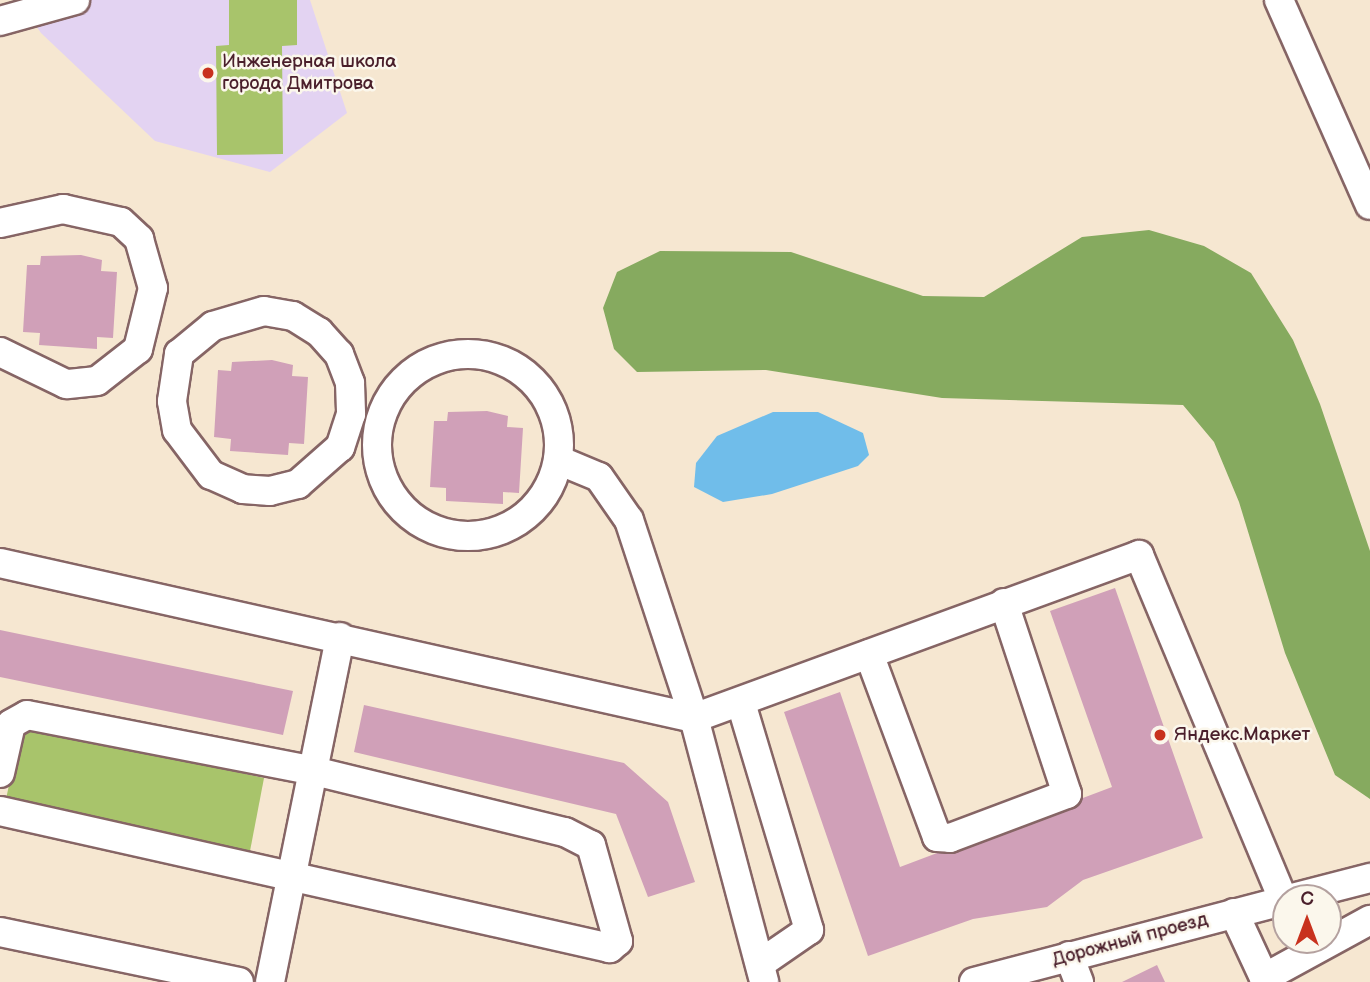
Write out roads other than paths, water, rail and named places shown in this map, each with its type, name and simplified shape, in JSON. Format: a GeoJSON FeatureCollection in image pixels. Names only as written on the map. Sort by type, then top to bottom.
{"type":"FeatureCollection","features":[{"type":"Feature","properties":{"kind":"street"},"geometry":{"type":"LineString","coordinates":[[0,21],[75,0]]}},
{"type":"Feature","properties":{"kind":"street"},"geometry":{"type":"LineString","coordinates":[[1279,0],[1370,205]]}},
{"type":"Feature","properties":{"kind":"street"},"geometry":{"type":"LineString","coordinates":[[0,223],[63,209],[121,222],[139,239],[148,261],[153,288],[144,334],[122,367],[97,381],[66,384],[0,352]]}},
{"type":"Feature","properties":{"kind":"street"},"geometry":{"type":"LineString","coordinates":[[264,311],[293,316],[319,332],[339,354],[350,383],[351,414],[340,447],[323,467],[298,484],[243,489],[211,475],[177,430],[172,401],[179,354],[230,317],[264,311]]}},
{"type":"Feature","properties":{"kind":"street"},"geometry":{"type":"LineString","coordinates":[[144,334],[179,354]]}},
{"type":"Feature","properties":{"kind":"street"},"geometry":{"type":"LineString","coordinates":[[472,354],[501,360],[545,395],[556,421],[558,460],[548,490],[526,516],[499,532],[469,537],[435,531],[407,514],[385,485],[376,448],[380,418],[400,383],[436,359],[472,354]]}},
{"type":"Feature","properties":{"kind":"street"},"geometry":{"type":"LineString","coordinates":[[351,414],[380,418]]}},
{"type":"Feature","properties":{"kind":"street"},"geometry":{"type":"LineString","coordinates":[[558,460],[599,477],[629,520],[694,718],[763,972],[809,930],[741,703]]}},
{"type":"Feature","properties":{"kind":"street"},"geometry":{"type":"LineString","coordinates":[[0,563],[340,636],[694,718],[1139,555],[1281,884]]}},
{"type":"Feature","properties":{"kind":"street"},"geometry":{"type":"LineString","coordinates":[[869,654],[937,836],[950,838],[1066,794],[1004,603]]}},
{"type":"Feature","properties":{"kind":"street"},"geometry":{"type":"LineString","coordinates":[[270,982],[340,636]]}},
{"type":"Feature","properties":{"kind":"street"},"geometry":{"type":"LineString","coordinates":[[0,773],[11,724],[27,715],[314,771],[583,838],[591,845],[618,942],[610,948],[290,879],[0,811]]}},
{"type":"Feature","properties":{"kind":"street","name":"Дорожный проезд"},"geometry":{"type":"LineString","coordinates":[[1342,885],[1370,878]]}},
{"type":"Feature","properties":{"kind":"street","name":"Дорожный проезд"},"geometry":{"type":"LineString","coordinates":[[974,982],[1272,903]]}},
{"type":"Feature","properties":{"kind":"street"},"geometry":{"type":"LineString","coordinates":[[1234,913],[1265,980],[1370,920]]}},
{"type":"Feature","properties":{"kind":"street"},"geometry":{"type":"LineString","coordinates":[[0,932],[239,982]]}},
{"type":"Feature","properties":{"kind":"street"},"geometry":{"type":"LineString","coordinates":[[1069,956],[1079,982]]}},
{"type":"Feature","properties":{"kind":"water"},"geometry":{"type":"Polygon","coordinates":[[[773,412],[818,412],[863,433],[869,455],[858,466],[772,494],[723,502],[694,487],[696,463],[717,436],[773,412]]]}},
{"type":"Feature","properties":{"kind":"place","name":"Инженерная школа города Дмитрова"},"geometry":{"type":"Point","coordinates":[208,73]}},
{"type":"Feature","properties":{"kind":"place","name":"Яндекс.Маркет"},"geometry":{"type":"Point","coordinates":[1160,735]}}]}
